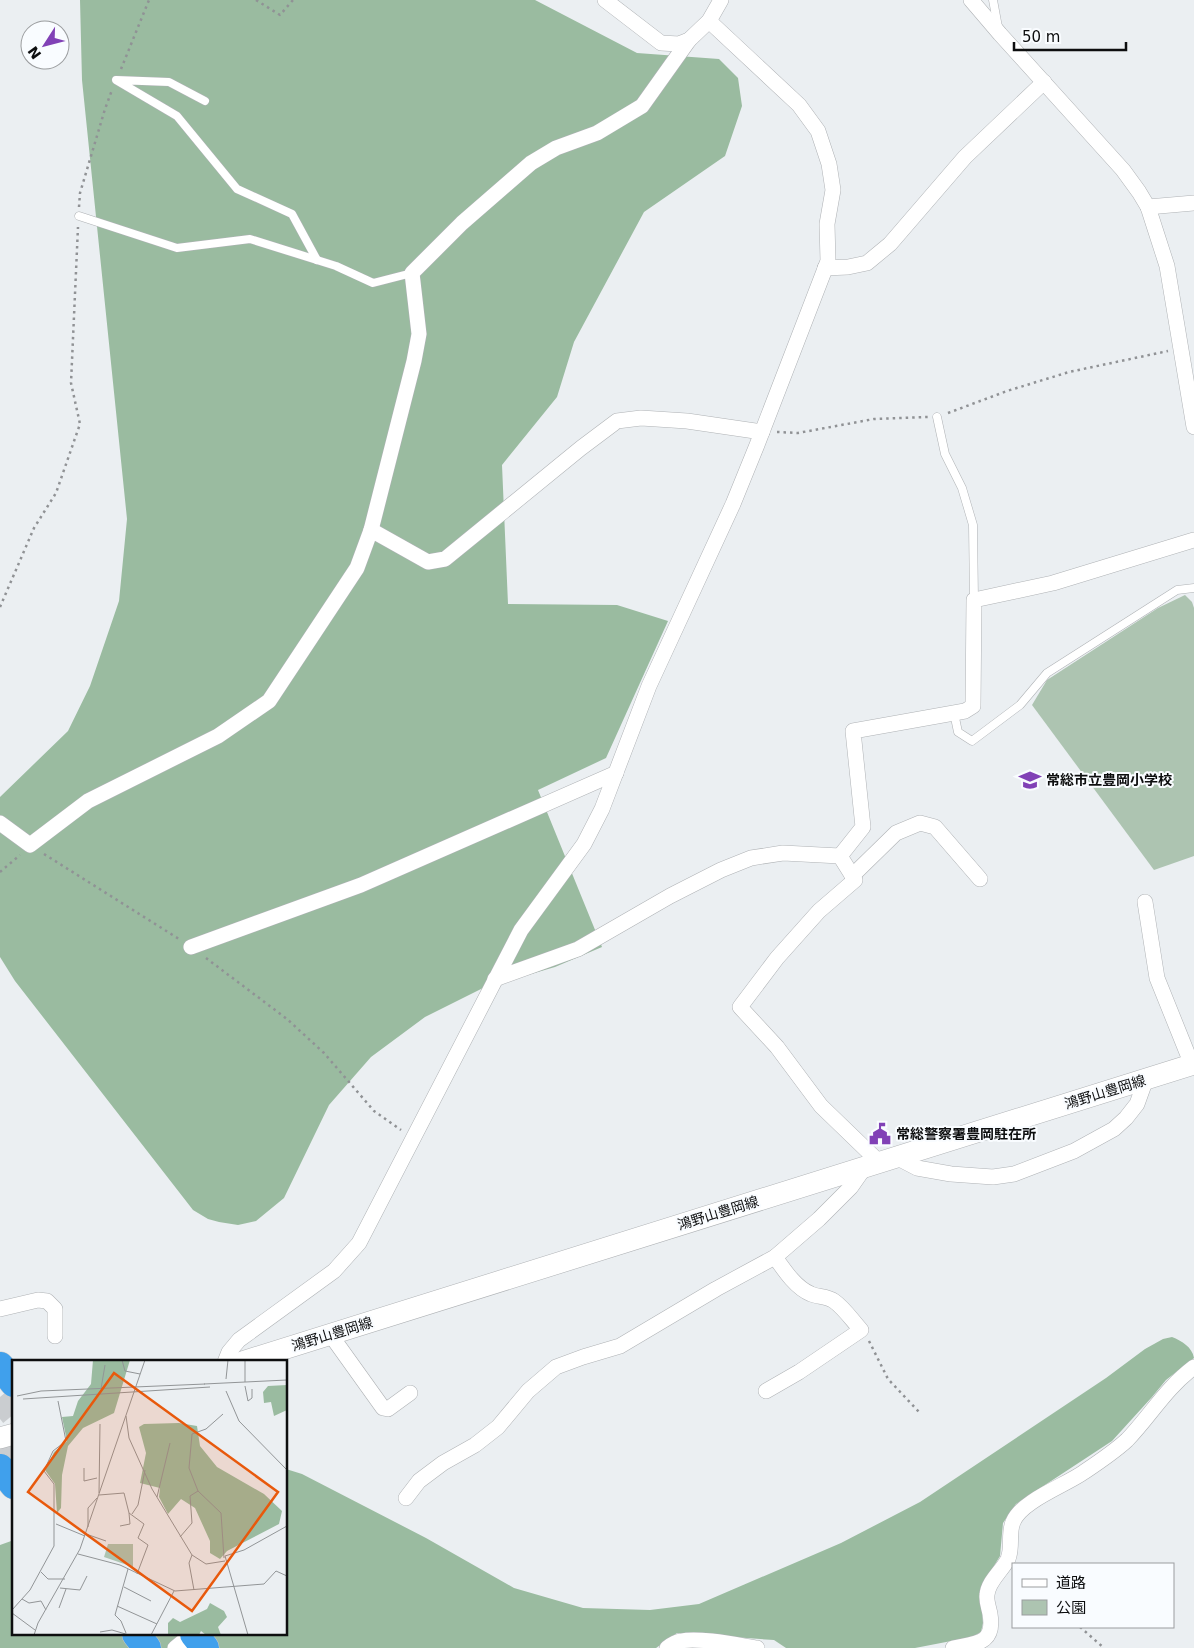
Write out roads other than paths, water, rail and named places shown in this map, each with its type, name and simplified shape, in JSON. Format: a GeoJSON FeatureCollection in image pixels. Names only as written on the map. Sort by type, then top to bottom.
{"type":"FeatureCollection","features":[{"type":"Feature","properties":{"kind":"highway"},"geometry":{"type":"LineString","coordinates":[[0,1366],[12,1381]]}},
{"type":"Feature","properties":{"kind":"highway"},"geometry":{"type":"LineString","coordinates":[[0,1468],[12,1483]]}},
{"type":"Feature","properties":{"kind":"highway"},"geometry":{"type":"LineString","coordinates":[[138,1636],[147,1648]]}},
{"type":"Feature","properties":{"kind":"highway"},"geometry":{"type":"LineString","coordinates":[[159,1636],[168,1648]]}},
{"type":"Feature","properties":{"kind":"highway"},"geometry":{"type":"LineString","coordinates":[[195,1636],[205,1648]]}},
{"type":"Feature","properties":{"kind":"highway"},"geometry":{"type":"LineString","coordinates":[[215,1636],[224,1648]]}},
{"type":"Feature","properties":{"kind":"main road","name":"鴻野山豊岡線"},"geometry":{"type":"LineString","coordinates":[[248,1360],[1193,1065]]}},
{"type":"Feature","properties":{"kind":"street"},"geometry":{"type":"LineString","coordinates":[[606,0],[661,43],[679,44],[690,40]]}},
{"type":"Feature","properties":{"kind":"street"},"geometry":{"type":"LineString","coordinates":[[0,823],[30,845],[88,801],[218,736],[269,701],[358,568],[371,530],[417,343],[418,334],[412,273],[462,223],[531,163],[556,148],[597,133],[642,106],[690,40],[709,21],[721,0]]}},
{"type":"Feature","properties":{"kind":"street"},"geometry":{"type":"LineString","coordinates":[[971,0],[1123,170],[1148,207],[1167,266],[1194,426]]}},
{"type":"Feature","properties":{"kind":"street"},"geometry":{"type":"LineString","coordinates":[[226,1360],[229,1352],[239,1340],[334,1271],[359,1243],[521,930],[584,844],[602,809],[649,686],[733,504],[828,260],[828,224],[833,190],[829,164],[818,131],[799,106],[709,21]]}},
{"type":"Feature","properties":{"kind":"street"},"geometry":{"type":"LineString","coordinates":[[825,268],[848,267],[867,263],[890,244],[964,157],[1044,82]]}},
{"type":"Feature","properties":{"kind":"street"},"geometry":{"type":"LineString","coordinates":[[1148,207],[1194,203]]}},
{"type":"Feature","properties":{"kind":"street"},"geometry":{"type":"LineString","coordinates":[[371,530],[428,562],[445,559],[617,421],[640,418],[687,421],[762,432]]}},
{"type":"Feature","properties":{"kind":"street"},"geometry":{"type":"LineString","coordinates":[[840,856],[863,827],[853,732],[965,711],[973,706],[974,600],[1053,583],[1194,540]]}},
{"type":"Feature","properties":{"kind":"street"},"geometry":{"type":"LineString","coordinates":[[191,947],[362,884],[616,773]]}},
{"type":"Feature","properties":{"kind":"street"},"geometry":{"type":"LineString","coordinates":[[852,876],[896,833],[920,823],[936,827],[980,879]]}},
{"type":"Feature","properties":{"kind":"street"},"geometry":{"type":"LineString","coordinates":[[496,980],[578,949],[670,896],[721,870],[751,858],[783,853],[840,856]]}},
{"type":"Feature","properties":{"kind":"street"},"geometry":{"type":"LineString","coordinates":[[840,856],[855,880],[820,911],[777,958],[740,1007],[777,1047],[821,1106],[880,1162],[951,1174],[993,1177],[1014,1174],[1074,1151],[1114,1129],[1137,1104],[1146,1079]]}},
{"type":"Feature","properties":{"kind":"street"},"geometry":{"type":"LineString","coordinates":[[1145,902],[1157,978],[1193,1065]]}},
{"type":"Feature","properties":{"kind":"street"},"geometry":{"type":"LineString","coordinates":[[406,1498],[419,1481],[443,1463],[475,1445],[498,1427],[528,1391],[556,1367],[620,1346],[716,1289],[775,1257],[880,1162]]}},
{"type":"Feature","properties":{"kind":"street"},"geometry":{"type":"LineString","coordinates":[[766,1391],[799,1372],[861,1330],[842,1308],[832,1300],[810,1293],[800,1286],[785,1271],[775,1257]]}},
{"type":"Feature","properties":{"kind":"street"},"geometry":{"type":"LineString","coordinates":[[0,1309],[38,1300],[48,1301],[55,1309],[55,1336]]}},
{"type":"Feature","properties":{"kind":"street"},"geometry":{"type":"LineString","coordinates":[[330,1334],[383,1408],[388,1409],[410,1393]]}},
{"type":"Feature","properties":{"kind":"street"},"geometry":{"type":"LineString","coordinates":[[953,1648],[976,1644],[985,1640],[990,1633],[992,1624],[987,1595],[991,1583],[1007,1561],[1011,1550],[1013,1521],[1021,1511],[1042,1496],[1065,1485],[1122,1444],[1178,1379],[1194,1367]]}},
{"type":"Feature","properties":{"kind":"street"},"geometry":{"type":"LineString","coordinates":[[175,1648],[190,1636]]}},
{"type":"Feature","properties":{"kind":"street"},"geometry":{"type":"LineString","coordinates":[[666,1648],[684,1640],[757,1648]]}},
{"type":"Feature","properties":{"kind":"lane"},"geometry":{"type":"LineString","coordinates":[[993,0],[1000,34]]}},
{"type":"Feature","properties":{"kind":"lane"},"geometry":{"type":"LineString","coordinates":[[204,101],[169,82],[116,80],[177,116],[237,189],[292,214],[317,260]]}},
{"type":"Feature","properties":{"kind":"lane"},"geometry":{"type":"LineString","coordinates":[[79,216],[177,248],[250,239],[336,266],[373,283],[412,273]]}},
{"type":"Feature","properties":{"kind":"lane"},"geometry":{"type":"LineString","coordinates":[[937,417],[945,454],[962,488],[972,525],[974,600]]}},
{"type":"Feature","properties":{"kind":"lane"},"geometry":{"type":"LineString","coordinates":[[954,713],[958,732],[972,741],[1020,705],[1047,673],[1177,590],[1194,588]]}},
{"type":"Feature","properties":{"kind":"tunnel"},"geometry":{"type":"LineString","coordinates":[[0,1397],[12,1412]]}},
{"type":"Feature","properties":{"kind":"tunnel"},"geometry":{"type":"LineString","coordinates":[[0,1440],[12,1455]]}},
{"type":"Feature","properties":{"kind":"place","name":"常総市立豊岡小学校"},"geometry":{"type":"Point","coordinates":[1030,780]}},
{"type":"Feature","properties":{"kind":"place","name":"常総警察署豊岡駐在所"},"geometry":{"type":"Point","coordinates":[880,1134]}}]}
